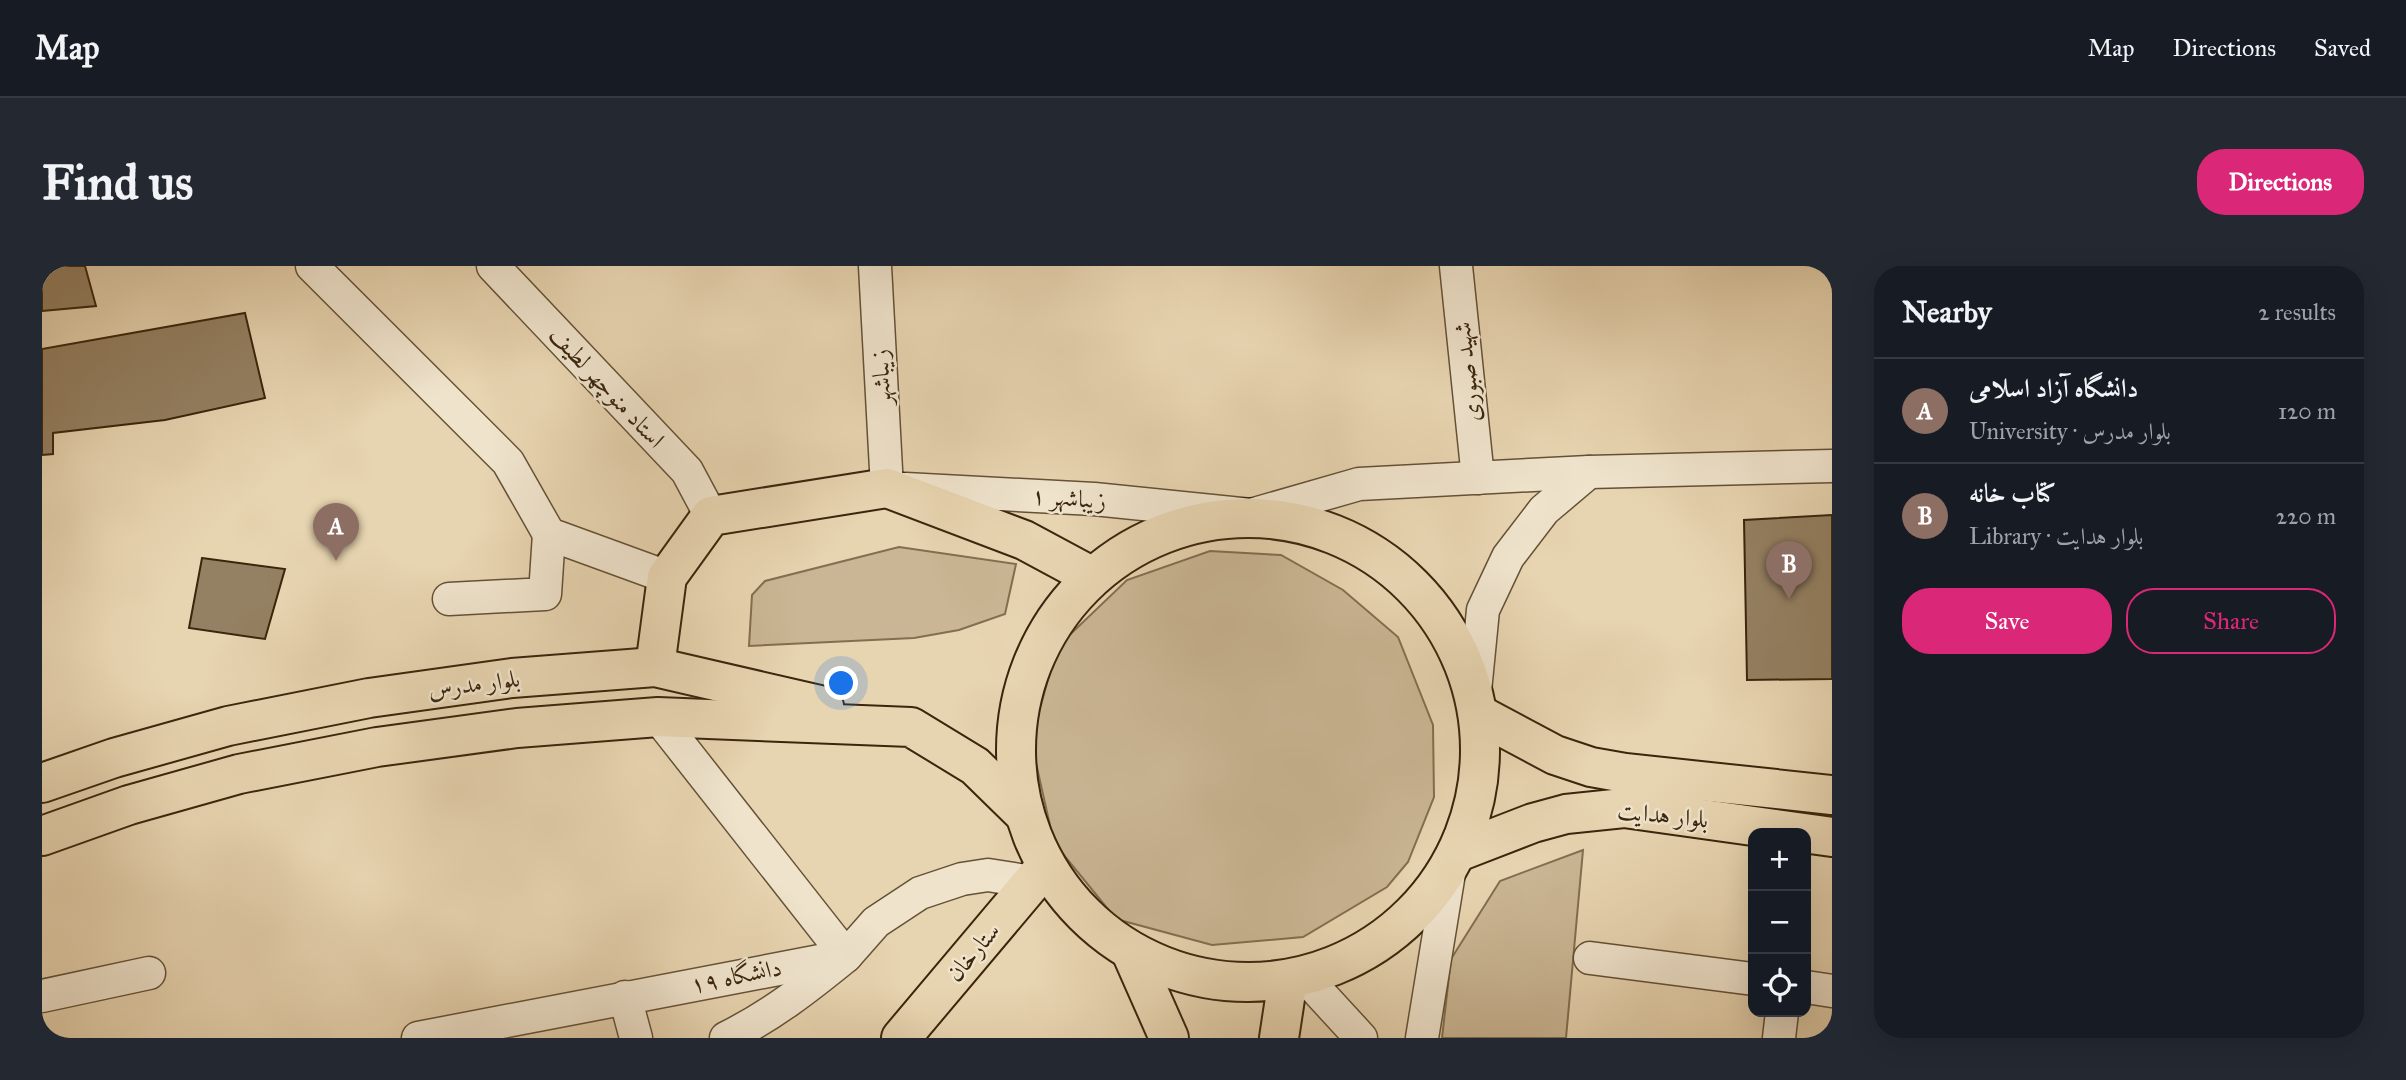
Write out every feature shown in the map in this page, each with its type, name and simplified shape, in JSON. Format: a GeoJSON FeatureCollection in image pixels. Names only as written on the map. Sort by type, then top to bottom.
{"type":"FeatureCollection","features":[{"type":"Feature","properties":{"kind":"main road"},"geometry":{"type":"LineString","coordinates":[[655,667],[667,577],[711,516],[887,488],[1024,540],[1091,576]]}},
{"type":"Feature","properties":{"kind":"main road"},"geometry":{"type":"LineString","coordinates":[[1251,515],[1311,523],[1368,548],[1416,585],[1453,634],[1478,703],[1482,762],[1475,808],[1454,859],[1388,936],[1296,978],[1234,982],[1181,973],[1131,952],[1083,915],[1038,874],[1021,811],[1014,760],[1017,709],[1032,660],[1056,615],[1091,576],[1166,535],[1251,515]]}},
{"type":"Feature","properties":{"kind":"main road","name":"بلوار مدرس"},"geometry":{"type":"LineString","coordinates":[[42,783],[114,758],[228,726],[369,698],[512,678],[655,667],[911,727],[975,766],[1021,811]]}},
{"type":"Feature","properties":{"kind":"main road","name":"بلوار هدایت"},"geometry":{"type":"LineString","coordinates":[[1478,703],[1555,755],[1591,767],[1832,795]]}},
{"type":"Feature","properties":{"kind":"main road","name":"بلوار مدرس"},"geometry":{"type":"LineString","coordinates":[[42,836],[129,805],[239,774],[377,747],[517,728],[658,717],[911,727]]}},
{"type":"Feature","properties":{"kind":"main road","name":"بلوار هدایت"},"geometry":{"type":"LineString","coordinates":[[1454,859],[1502,834],[1566,814],[1624,808],[1832,837]]}},
{"type":"Feature","properties":{"kind":"main road","name":"ستارخان"},"geometry":{"type":"LineString","coordinates":[[914,1033],[1038,874]]}},
{"type":"Feature","properties":{"kind":"main road"},"geometry":{"type":"LineString","coordinates":[[1131,952],[1169,1038]]}},
{"type":"Feature","properties":{"kind":"main road"},"geometry":{"type":"LineString","coordinates":[[1279,1038],[1296,978]]}},
{"type":"Feature","properties":{"kind":"street"},"geometry":{"type":"LineString","coordinates":[[312,266],[508,462],[550,534],[545,594],[449,598]]}},
{"type":"Feature","properties":{"kind":"street","name":"استاد منوچهر لطیف"},"geometry":{"type":"LineString","coordinates":[[493,266],[687,471],[711,516]]}},
{"type":"Feature","properties":{"kind":"street","name":"زیباشهر"},"geometry":{"type":"LineString","coordinates":[[874,266],[887,488]]}},
{"type":"Feature","properties":{"kind":"street","name":"شهید صبوری"},"geometry":{"type":"LineString","coordinates":[[1456,266],[1478,478]]}},
{"type":"Feature","properties":{"kind":"street"},"geometry":{"type":"LineString","coordinates":[[1251,515],[1359,484],[1589,472],[1832,466]]}},
{"type":"Feature","properties":{"kind":"street"},"geometry":{"type":"LineString","coordinates":[[1478,703],[1483,610],[1508,557],[1544,510],[1589,472]]}},
{"type":"Feature","properties":{"kind":"street","name":"زیباشهر ۱"},"geometry":{"type":"LineString","coordinates":[[887,488],[1094,499],[1251,515]]}},
{"type":"Feature","properties":{"kind":"street"},"geometry":{"type":"LineString","coordinates":[[550,534],[667,577]]}},
{"type":"Feature","properties":{"kind":"street"},"geometry":{"type":"LineString","coordinates":[[658,717],[846,956]]}},
{"type":"Feature","properties":{"kind":"street"},"geometry":{"type":"LineString","coordinates":[[1422,1038],[1454,859]]}},
{"type":"Feature","properties":{"kind":"street"},"geometry":{"type":"LineString","coordinates":[[726,1038],[768,1016],[800,993],[846,956],[876,922],[920,893],[962,879],[988,875],[1038,874]]}},
{"type":"Feature","properties":{"kind":"street","name":"دانشگاه ۱۹"},"geometry":{"type":"LineString","coordinates":[[418,1038],[846,956]]}},
{"type":"Feature","properties":{"kind":"street"},"geometry":{"type":"LineString","coordinates":[[1590,958],[1748,978]]}},
{"type":"Feature","properties":{"kind":"street"},"geometry":{"type":"LineString","coordinates":[[42,996],[149,974]]}},
{"type":"Feature","properties":{"kind":"street"},"geometry":{"type":"LineString","coordinates":[[1296,978],[1361,1038]]}},
{"type":"Feature","properties":{"kind":"street"},"geometry":{"type":"LineString","coordinates":[[1811,988],[1832,991]]}},
{"type":"Feature","properties":{"kind":"street"},"geometry":{"type":"LineString","coordinates":[[625,997],[636,1038]]}},
{"type":"Feature","properties":{"kind":"street"},"geometry":{"type":"LineString","coordinates":[[1779,1038],[1781,1017]]}},
{"type":"Feature","properties":{"kind":"shaded area"},"geometry":{"type":"Polygon","coordinates":[[[899,547],[1016,564],[1005,614],[959,630],[914,638],[749,646],[752,595],[765,581],[899,547]]]}},
{"type":"Feature","properties":{"kind":"shaded area"},"geometry":{"type":"Polygon","coordinates":[[[1210,551],[1281,555],[1343,590],[1398,637],[1433,725],[1434,797],[1408,862],[1387,887],[1303,937],[1212,945],[1116,919],[1054,843],[1031,741],[1057,647],[1127,580],[1210,551]]]}},
{"type":"Feature","properties":{"kind":"shaded area"},"geometry":{"type":"Polygon","coordinates":[[[1583,850],[1566,1038],[1442,1038],[1451,959],[1500,881],[1583,850]]]}},
{"type":"Feature","properties":{"kind":"building"},"geometry":{"type":"Polygon","coordinates":[[[85,266],[96,306],[42,311],[42,269],[85,266]]]}},
{"type":"Feature","properties":{"kind":"building"},"geometry":{"type":"Polygon","coordinates":[[[245,313],[265,398],[165,420],[53,433],[53,454],[42,455],[42,349],[245,313]]]}},
{"type":"Feature","properties":{"kind":"building"},"geometry":{"type":"Polygon","coordinates":[[[1832,515],[1832,679],[1747,680],[1744,520],[1832,515]]]}},
{"type":"Feature","properties":{"kind":"building"},"geometry":{"type":"Polygon","coordinates":[[[202,558],[285,569],[265,639],[189,628],[202,558]]]}},
{"type":"Feature","properties":{"kind":"place","name":"دانشگاه آزاد اسلامی"},"geometry":{"type":"Point","coordinates":[336,561]}},
{"type":"Feature","properties":{"kind":"place","name":"کتاب خانه"},"geometry":{"type":"Point","coordinates":[1789,599]}}]}
